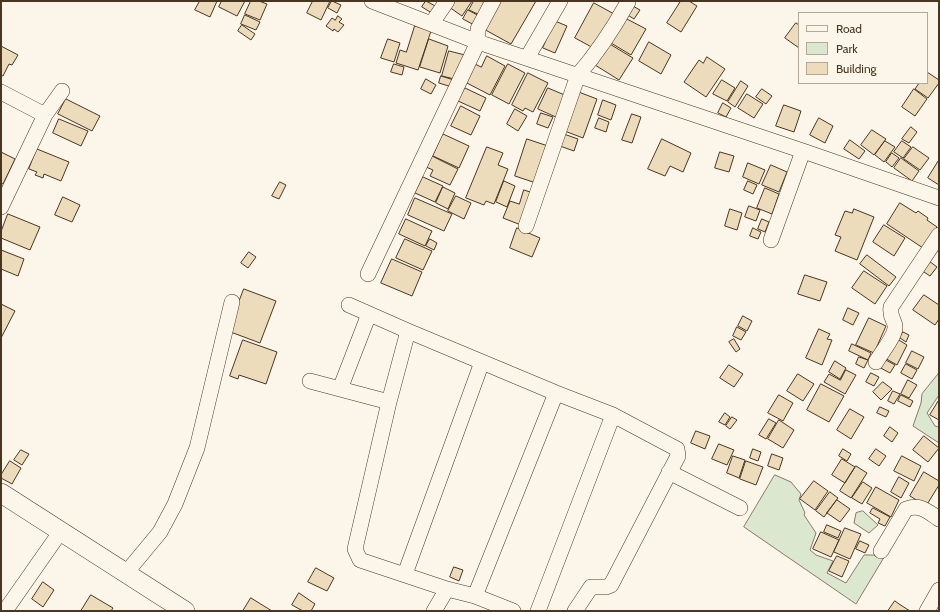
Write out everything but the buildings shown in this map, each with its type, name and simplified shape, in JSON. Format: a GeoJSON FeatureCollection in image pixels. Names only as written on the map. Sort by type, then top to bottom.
{"type":"FeatureCollection","features":[{"type":"Feature","properties":{"kind":"main road"},"geometry":{"type":"LineString","coordinates":[[1,493],[185,611]]}},
{"type":"Feature","properties":{"kind":"street"},"geometry":{"type":"LineString","coordinates":[[372,1],[478,42],[939,198]]}},
{"type":"Feature","properties":{"kind":"street"},"geometry":{"type":"LineString","coordinates":[[432,23],[448,1]]}},
{"type":"Feature","properties":{"kind":"street"},"geometry":{"type":"LineString","coordinates":[[368,274],[478,42],[478,29],[493,1]]}},
{"type":"Feature","properties":{"kind":"street"},"geometry":{"type":"LineString","coordinates":[[527,58],[560,1]]}},
{"type":"Feature","properties":{"kind":"street"},"geometry":{"type":"LineString","coordinates":[[526,226],[578,76],[594,57],[610,34],[628,2]]}},
{"type":"Feature","properties":{"kind":"street"},"geometry":{"type":"LineString","coordinates":[[1,207],[45,115],[62,91]]}},
{"type":"Feature","properties":{"kind":"street"},"geometry":{"type":"LineString","coordinates":[[1,92],[45,115]]}},
{"type":"Feature","properties":{"kind":"street"},"geometry":{"type":"LineString","coordinates":[[771,240],[803,151]]}},
{"type":"Feature","properties":{"kind":"street"},"geometry":{"type":"LineString","coordinates":[[876,362],[894,333],[896,326],[890,314],[891,307],[939,235]]}},
{"type":"Feature","properties":{"kind":"street"},"geometry":{"type":"LineString","coordinates":[[126,573],[160,532],[174,504],[197,448],[232,302]]}},
{"type":"Feature","properties":{"kind":"street"},"geometry":{"type":"LineString","coordinates":[[349,305],[556,393],[613,415],[677,449],[678,456],[611,585],[606,587],[591,587],[575,611]]}},
{"type":"Feature","properties":{"kind":"street"},"geometry":{"type":"LineString","coordinates":[[340,389],[369,314]]}},
{"type":"Feature","properties":{"kind":"street"},"geometry":{"type":"LineString","coordinates":[[408,331],[389,402],[355,548],[360,560],[447,589],[475,596],[513,611]]}},
{"type":"Feature","properties":{"kind":"street"},"geometry":{"type":"LineString","coordinates":[[404,574],[482,362]]}},
{"type":"Feature","properties":{"kind":"street"},"geometry":{"type":"LineString","coordinates":[[310,381],[389,402]]}},
{"type":"Feature","properties":{"kind":"street"},"geometry":{"type":"LineString","coordinates":[[475,596],[556,393]]}},
{"type":"Feature","properties":{"kind":"street"},"geometry":{"type":"LineString","coordinates":[[538,611],[613,415]]}},
{"type":"Feature","properties":{"kind":"street"},"geometry":{"type":"LineString","coordinates":[[669,472],[740,508]]}},
{"type":"Feature","properties":{"kind":"street"},"geometry":{"type":"LineString","coordinates":[[881,551],[906,509],[917,507],[939,519]]}},
{"type":"Feature","properties":{"kind":"street"},"geometry":{"type":"LineString","coordinates":[[5,611],[61,531]]}},
{"type":"Feature","properties":{"kind":"street"},"geometry":{"type":"LineString","coordinates":[[434,611],[447,589]]}},
{"type":"Feature","properties":{"kind":"street"},"geometry":{"type":"LineString","coordinates":[[927,611],[939,590]]}},
{"type":"Feature","properties":{"kind":"green space"},"geometry":{"type":"Polygon","coordinates":[[[939,373],[939,395],[927,413],[935,426],[939,427],[939,443],[913,426],[921,403],[922,394],[939,373]]]}},
{"type":"Feature","properties":{"kind":"green space"},"geometry":{"type":"Polygon","coordinates":[[[775,475],[791,482],[801,494],[799,500],[805,513],[804,515],[816,533],[810,550],[816,555],[833,561],[827,573],[846,583],[864,555],[886,554],[856,604],[744,527],[775,475]]]}},
{"type":"Feature","properties":{"kind":"green space"},"geometry":{"type":"Polygon","coordinates":[[[863,511],[878,525],[869,533],[854,523],[856,513],[863,511]]]}}]}
